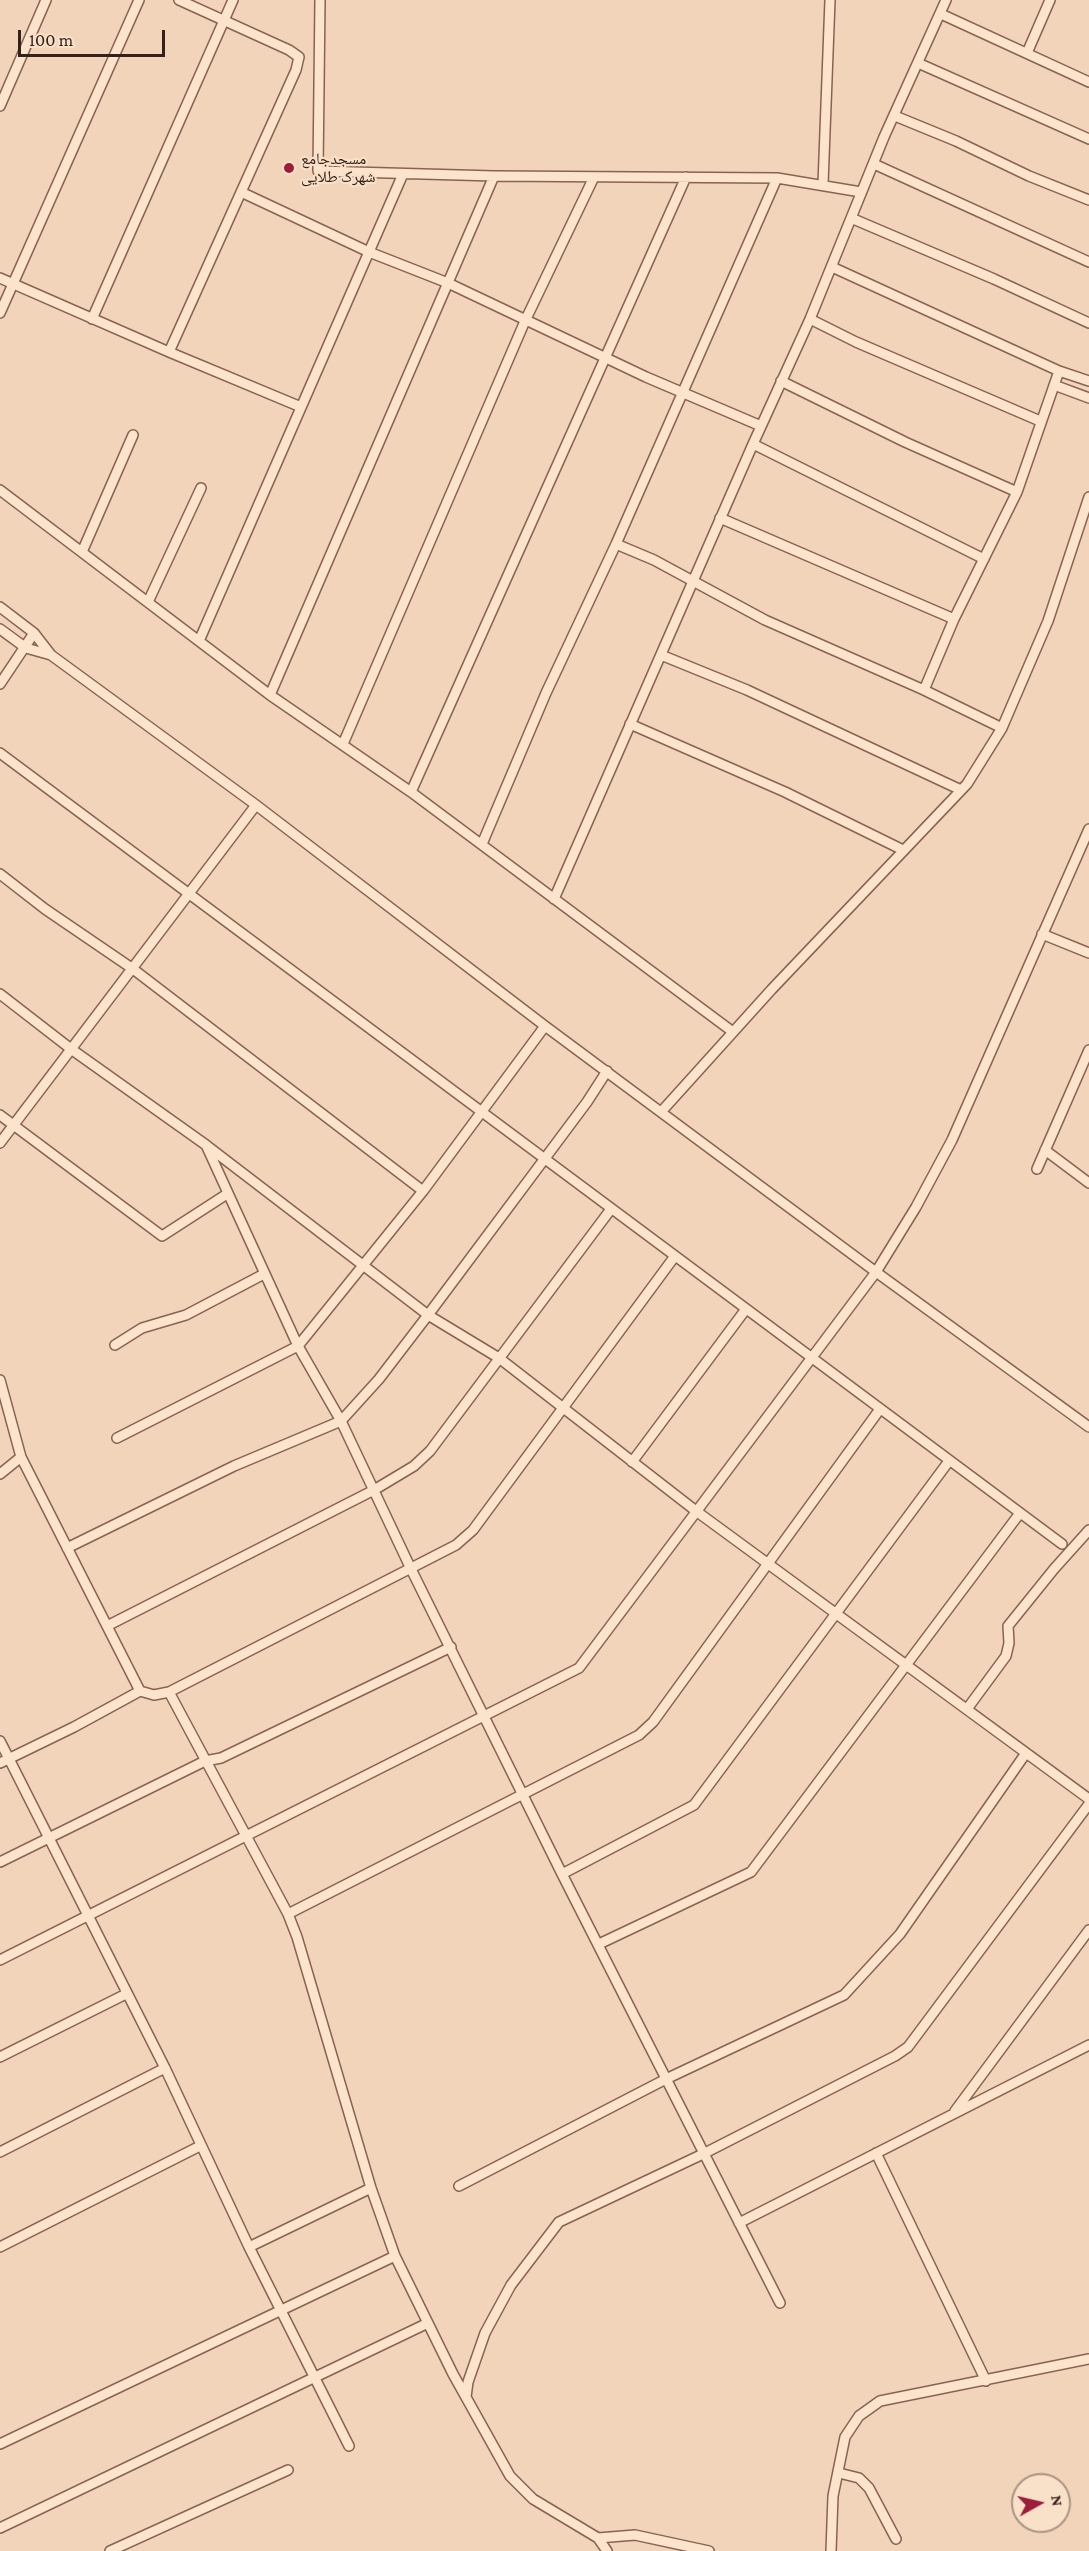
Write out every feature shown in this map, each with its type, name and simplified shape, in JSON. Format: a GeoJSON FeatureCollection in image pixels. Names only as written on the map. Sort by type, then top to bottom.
{"type":"FeatureCollection","features":[{"type":"Feature","properties":{"kind":"street"},"geometry":{"type":"LineString","coordinates":[[0,106],[46,0]]}},
{"type":"Feature","properties":{"kind":"street"},"geometry":{"type":"LineString","coordinates":[[0,313],[139,0]]}},
{"type":"Feature","properties":{"kind":"street"},"geometry":{"type":"LineString","coordinates":[[169,352],[296,70],[299,57],[289,50],[179,0]]}},
{"type":"Feature","properties":{"kind":"street"},"geometry":{"type":"LineString","coordinates":[[92,319],[233,0]]}},
{"type":"Feature","properties":{"kind":"street"},"geometry":{"type":"LineString","coordinates":[[320,0],[318,171],[494,176],[777,178],[861,192]]}},
{"type":"Feature","properties":{"kind":"street"},"geometry":{"type":"LineString","coordinates":[[823,184],[830,0]]}},
{"type":"Feature","properties":{"kind":"street"},"geometry":{"type":"LineString","coordinates":[[554,899],[720,518],[810,319],[861,192],[946,0]]}},
{"type":"Feature","properties":{"kind":"street"},"geometry":{"type":"LineString","coordinates":[[1027,53],[1050,0]]}},
{"type":"Feature","properties":{"kind":"street"},"geometry":{"type":"LineString","coordinates":[[941,14],[1089,82]]}},
{"type":"Feature","properties":{"kind":"street"},"geometry":{"type":"LineString","coordinates":[[918,63],[1089,139]]}},
{"type":"Feature","properties":{"kind":"street"},"geometry":{"type":"LineString","coordinates":[[895,116],[956,141],[1029,176],[1089,200]]}},
{"type":"Feature","properties":{"kind":"street"},"geometry":{"type":"LineString","coordinates":[[874,164],[1089,262]]}},
{"type":"Feature","properties":{"kind":"street"},"geometry":{"type":"LineString","coordinates":[[199,641],[403,174]]}},
{"type":"Feature","properties":{"kind":"street"},"geometry":{"type":"LineString","coordinates":[[270,695],[494,176]]}},
{"type":"Feature","properties":{"kind":"street"},"geometry":{"type":"LineString","coordinates":[[343,744],[525,321],[594,177]]}},
{"type":"Feature","properties":{"kind":"street"},"geometry":{"type":"LineString","coordinates":[[411,792],[686,177]]}},
{"type":"Feature","properties":{"kind":"street"},"geometry":{"type":"LineString","coordinates":[[482,844],[546,693],[616,544],[777,178]]}},
{"type":"Feature","properties":{"kind":"street"},"geometry":{"type":"LineString","coordinates":[[241,192],[369,252],[448,283],[525,321],[761,426]]}},
{"type":"Feature","properties":{"kind":"street"},"geometry":{"type":"LineString","coordinates":[[851,218],[994,279],[1089,323]]}},
{"type":"Feature","properties":{"kind":"street"},"geometry":{"type":"LineString","coordinates":[[832,267],[1059,371],[1089,381]]}},
{"type":"Feature","properties":{"kind":"street"},"geometry":{"type":"LineString","coordinates":[[0,278],[301,407]]}},
{"type":"Feature","properties":{"kind":"street"},"geometry":{"type":"LineString","coordinates":[[810,319],[856,342],[1040,421]]}},
{"type":"Feature","properties":{"kind":"street"},"geometry":{"type":"LineString","coordinates":[[924,690],[954,619],[1017,492],[1059,371]]}},
{"type":"Feature","properties":{"kind":"street"},"geometry":{"type":"LineString","coordinates":[[782,381],[905,442],[1017,492]]}},
{"type":"Feature","properties":{"kind":"street"},"geometry":{"type":"LineString","coordinates":[[1054,385],[1089,398]]}},
{"type":"Feature","properties":{"kind":"street"},"geometry":{"type":"LineString","coordinates":[[82,552],[133,435]]}},
{"type":"Feature","properties":{"kind":"street"},"geometry":{"type":"LineString","coordinates":[[753,444],[984,559]]}},
{"type":"Feature","properties":{"kind":"street"},"geometry":{"type":"LineString","coordinates":[[148,602],[201,488]]}},
{"type":"Feature","properties":{"kind":"street"},"geometry":{"type":"LineString","coordinates":[[0,490],[270,695],[411,792],[733,1032]]}},
{"type":"Feature","properties":{"kind":"street"},"geometry":{"type":"LineString","coordinates":[[661,1112],[733,1032],[967,784],[1002,728],[1048,621],[1089,496]]}},
{"type":"Feature","properties":{"kind":"street"},"geometry":{"type":"LineString","coordinates":[[720,518],[954,619]]}},
{"type":"Feature","properties":{"kind":"street"},"geometry":{"type":"LineString","coordinates":[[616,544],[693,581],[765,620],[924,690],[1002,728]]}},
{"type":"Feature","properties":{"kind":"street"},"geometry":{"type":"LineString","coordinates":[[0,607],[34,633],[51,655],[256,805],[545,1026],[876,1272],[1089,1426]]}},
{"type":"Feature","properties":{"kind":"street"},"geometry":{"type":"LineString","coordinates":[[0,629],[26,648],[51,655]]}},
{"type":"Feature","properties":{"kind":"street"},"geometry":{"type":"LineString","coordinates":[[0,684],[34,633]]}},
{"type":"Feature","properties":{"kind":"street"},"geometry":{"type":"LineString","coordinates":[[661,655],[747,690],[961,790]]}},
{"type":"Feature","properties":{"kind":"street"},"geometry":{"type":"LineString","coordinates":[[630,724],[785,792],[903,850]]}},
{"type":"Feature","properties":{"kind":"street"},"geometry":{"type":"LineString","coordinates":[[0,753],[1062,1544]]}},
{"type":"Feature","properties":{"kind":"street"},"geometry":{"type":"LineString","coordinates":[[0,1143],[256,805]]}},
{"type":"Feature","properties":{"kind":"street"},"geometry":{"type":"LineString","coordinates":[[0,1960],[579,1668],[810,1357],[876,1272],[916,1207],[952,1140],[1089,829]]}},
{"type":"Feature","properties":{"kind":"street"},"geometry":{"type":"LineString","coordinates":[[0,874],[45,909],[132,969],[423,1191]]}},
{"type":"Feature","properties":{"kind":"street"},"geometry":{"type":"LineString","coordinates":[[1042,934],[1089,953]]}},
{"type":"Feature","properties":{"kind":"street"},"geometry":{"type":"LineString","coordinates":[[0,994],[71,1049],[206,1145],[428,1315],[499,1358],[696,1511],[1089,1799]]}},
{"type":"Feature","properties":{"kind":"street"},"geometry":{"type":"LineString","coordinates":[[117,1438],[298,1346],[423,1191],[545,1026]]}},
{"type":"Feature","properties":{"kind":"street"},"geometry":{"type":"LineString","coordinates":[[1037,1169],[1086,1066],[1089,1050]]}},
{"type":"Feature","properties":{"kind":"street"},"geometry":{"type":"LineString","coordinates":[[67,1548],[234,1466],[341,1421],[379,1379],[428,1315],[607,1071]]}},
{"type":"Feature","properties":{"kind":"street"},"geometry":{"type":"LineString","coordinates":[[0,1115],[162,1236],[227,1194]]}},
{"type":"Feature","properties":{"kind":"street"},"geometry":{"type":"LineString","coordinates":[[206,1145],[298,1346],[341,1421],[411,1569],[525,1795],[562,1874],[780,2303]]}},
{"type":"Feature","properties":{"kind":"street"},"geometry":{"type":"LineString","coordinates":[[1045,1150],[1089,1183]]}},
{"type":"Feature","properties":{"kind":"street"},"geometry":{"type":"LineString","coordinates":[[106,1626],[374,1490],[414,1466],[430,1451],[611,1209]]}},
{"type":"Feature","properties":{"kind":"street"},"geometry":{"type":"LineString","coordinates":[[0,1763],[74,1727],[140,1691],[154,1695],[169,1692],[456,1545],[472,1530],[675,1256]]}},
{"type":"Feature","properties":{"kind":"street"},"geometry":{"type":"LineString","coordinates":[[115,1345],[142,1328],[186,1315],[264,1274]]}},
{"type":"Feature","properties":{"kind":"street"},"geometry":{"type":"LineString","coordinates":[[632,1462],[746,1309]]}},
{"type":"Feature","properties":{"kind":"street"},"geometry":{"type":"LineString","coordinates":[[0,1384],[21,1457],[140,1691]]}},
{"type":"Feature","properties":{"kind":"street"},"geometry":{"type":"LineString","coordinates":[[288,1914],[639,1735],[653,1722],[880,1409]]}},
{"type":"Feature","properties":{"kind":"street"},"geometry":{"type":"LineString","coordinates":[[0,1474],[21,1457]]}},
{"type":"Feature","properties":{"kind":"street"},"geometry":{"type":"LineString","coordinates":[[562,1874],[694,1805],[950,1461]]}},
{"type":"Feature","properties":{"kind":"street"},"geometry":{"type":"LineString","coordinates":[[599,1944],[751,1872],[1020,1513]]}},
{"type":"Feature","properties":{"kind":"street"},"geometry":{"type":"LineString","coordinates":[[967,1709],[1006,1656],[1010,1643],[1008,1626],[1089,1530]]}},
{"type":"Feature","properties":{"kind":"street"},"geometry":{"type":"LineString","coordinates":[[0,1862],[205,1761],[221,1758],[450,1647]]}},
{"type":"Feature","properties":{"kind":"street"},"geometry":{"type":"LineString","coordinates":[[169,1692],[288,1914],[297,1937],[371,2188],[395,2256],[428,2323],[510,2476],[532,2499],[598,2538],[607,2551]]}},
{"type":"Feature","properties":{"kind":"street"},"geometry":{"type":"LineString","coordinates":[[0,1741],[165,2068],[249,2247],[349,2446]]}},
{"type":"Feature","properties":{"kind":"street"},"geometry":{"type":"LineString","coordinates":[[459,2186],[666,2079],[844,1995],[900,1934],[1026,1753]]}},
{"type":"Feature","properties":{"kind":"street"},"geometry":{"type":"LineString","coordinates":[[466,2397],[468,2382],[485,2333],[511,2285],[559,2222],[703,2154],[895,2056],[908,2047],[1089,1804]]}},
{"type":"Feature","properties":{"kind":"street"},"geometry":{"type":"LineString","coordinates":[[954,2113],[1089,1930]]}},
{"type":"Feature","properties":{"kind":"street"},"geometry":{"type":"LineString","coordinates":[[0,2057],[126,1994]]}},
{"type":"Feature","properties":{"kind":"street"},"geometry":{"type":"LineString","coordinates":[[739,2223],[1089,2045]]}},
{"type":"Feature","properties":{"kind":"street"},"geometry":{"type":"LineString","coordinates":[[0,2152],[165,2068]]}},
{"type":"Feature","properties":{"kind":"street"},"geometry":{"type":"LineString","coordinates":[[0,2247],[200,2146]]}},
{"type":"Feature","properties":{"kind":"street"},"geometry":{"type":"LineString","coordinates":[[876,2153],[986,2381]]}},
{"type":"Feature","properties":{"kind":"street"},"geometry":{"type":"LineString","coordinates":[[249,2247],[371,2188]]}},
{"type":"Feature","properties":{"kind":"street"},"geometry":{"type":"LineString","coordinates":[[0,2444],[280,2308],[395,2256]]}},
{"type":"Feature","properties":{"kind":"street"},"geometry":{"type":"LineString","coordinates":[[0,2528],[428,2323]]}},
{"type":"Feature","properties":{"kind":"street"},"geometry":{"type":"LineString","coordinates":[[831,2551],[833,2496],[845,2437],[859,2416],[880,2401],[1089,2359]]}},
{"type":"Feature","properties":{"kind":"street"},"geometry":{"type":"LineString","coordinates":[[110,2551],[288,2470]]}},
{"type":"Feature","properties":{"kind":"street"},"geometry":{"type":"LineString","coordinates":[[839,2474],[859,2478],[869,2488],[896,2539]]}},
{"type":"Feature","properties":{"kind":"street"},"geometry":{"type":"LineString","coordinates":[[598,2538],[635,2535],[709,2551]]}},
{"type":"Feature","properties":{"kind":"place","name":"مسجدجامع شهرک طلایی"},"geometry":{"type":"Point","coordinates":[289,168]}}]}
